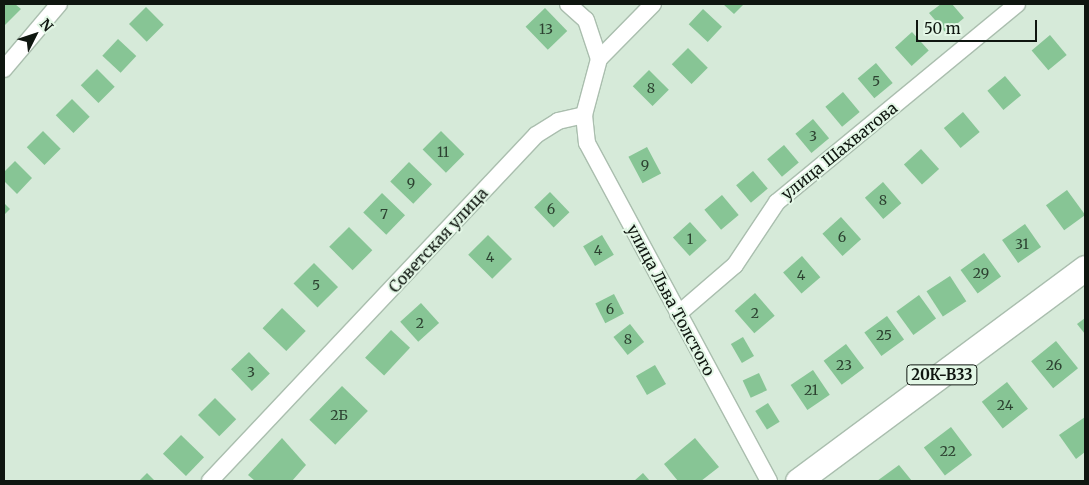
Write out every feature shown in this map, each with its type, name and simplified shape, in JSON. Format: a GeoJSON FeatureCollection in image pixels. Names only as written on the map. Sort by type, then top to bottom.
{"type":"FeatureCollection","features":[{"type":"Feature","properties":{"kind":"main road","name":"20К-В33"},"geometry":{"type":"LineString","coordinates":[[798,481],[1085,268]]}},
{"type":"Feature","properties":{"kind":"street"},"geometry":{"type":"LineString","coordinates":[[4,69],[59,4]]}},
{"type":"Feature","properties":{"kind":"street"},"geometry":{"type":"LineString","coordinates":[[568,4],[586,20],[599,59]]}},
{"type":"Feature","properties":{"kind":"street"},"geometry":{"type":"LineString","coordinates":[[584,115],[599,59],[653,4]]}},
{"type":"Feature","properties":{"kind":"street","name":"улица Шахватова"},"geometry":{"type":"LineString","coordinates":[[678,314],[735,265],[777,202],[1017,4]]}},
{"type":"Feature","properties":{"kind":"street","name":"улица Льва Толстого"},"geometry":{"type":"LineString","coordinates":[[584,115],[587,143],[769,481]]}},
{"type":"Feature","properties":{"kind":"street","name":"Советская улица"},"geometry":{"type":"LineString","coordinates":[[210,481],[536,136],[558,121],[584,115]]}},
{"type":"Feature","properties":{"kind":"building"},"geometry":{"type":"Polygon","coordinates":[[[4,4],[15,4],[21,9],[5,25],[4,4]]]}},
{"type":"Feature","properties":{"kind":"building"},"geometry":{"type":"Polygon","coordinates":[[[723,4],[744,4],[734,14],[723,4]]]}},
{"type":"Feature","properties":{"kind":"building"},"geometry":{"type":"Polygon","coordinates":[[[941,4],[952,4],[964,18],[946,33],[929,13],[941,4]]]}},
{"type":"Feature","properties":{"kind":"building"},"geometry":{"type":"Polygon","coordinates":[[[146,7],[164,25],[147,42],[129,24],[146,7]]]}},
{"type":"Feature","properties":{"kind":"building"},"geometry":{"type":"Polygon","coordinates":[[[545,8],[567,31],[548,50],[526,27],[545,8]]]}},
{"type":"Feature","properties":{"kind":"building"},"geometry":{"type":"Polygon","coordinates":[[[703,9],[722,27],[708,42],[689,24],[703,9]]]}},
{"type":"Feature","properties":{"kind":"building"},"geometry":{"type":"Polygon","coordinates":[[[912,32],[929,51],[912,66],[895,47],[912,32]]]}},
{"type":"Feature","properties":{"kind":"building"},"geometry":{"type":"Polygon","coordinates":[[[1050,35],[1067,55],[1048,70],[1032,50],[1050,35]]]}},
{"type":"Feature","properties":{"kind":"building"},"geometry":{"type":"Polygon","coordinates":[[[118,39],[136,56],[121,73],[102,56],[118,39]]]}},
{"type":"Feature","properties":{"kind":"building"},"geometry":{"type":"Polygon","coordinates":[[[688,48],[708,68],[692,84],[672,64],[688,48]]]}},
{"type":"Feature","properties":{"kind":"building"},"geometry":{"type":"Polygon","coordinates":[[[876,63],[893,83],[874,98],[858,78],[876,63]]]}},
{"type":"Feature","properties":{"kind":"building"},"geometry":{"type":"Polygon","coordinates":[[[97,69],[115,87],[98,103],[81,85],[97,69]]]}},
{"type":"Feature","properties":{"kind":"building"},"geometry":{"type":"Polygon","coordinates":[[[649,70],[669,90],[653,106],[633,86],[649,70]]]}},
{"type":"Feature","properties":{"kind":"building"},"geometry":{"type":"Polygon","coordinates":[[[1005,76],[1021,95],[1003,110],[987,91],[1005,76]]]}},
{"type":"Feature","properties":{"kind":"building"},"geometry":{"type":"Polygon","coordinates":[[[843,92],[860,112],[842,127],[825,107],[843,92]]]}},
{"type":"Feature","properties":{"kind":"building"},"geometry":{"type":"Polygon","coordinates":[[[72,99],[90,117],[73,133],[56,115],[72,99]]]}},
{"type":"Feature","properties":{"kind":"building"},"geometry":{"type":"Polygon","coordinates":[[[963,112],[980,132],[961,148],[944,128],[963,112]]]}},
{"type":"Feature","properties":{"kind":"building"},"geometry":{"type":"Polygon","coordinates":[[[813,119],[829,138],[811,153],[795,134],[813,119]]]}},
{"type":"Feature","properties":{"kind":"building"},"geometry":{"type":"Polygon","coordinates":[[[43,131],[61,149],[44,165],[27,147],[43,131]]]}},
{"type":"Feature","properties":{"kind":"building"},"geometry":{"type":"Polygon","coordinates":[[[441,131],[464,154],[446,173],[423,149],[441,131]]]}},
{"type":"Feature","properties":{"kind":"building"},"geometry":{"type":"Polygon","coordinates":[[[784,145],[799,163],[782,177],[767,159],[784,145]]]}},
{"type":"Feature","properties":{"kind":"building"},"geometry":{"type":"Polygon","coordinates":[[[647,147],[661,173],[643,183],[628,157],[647,147]]]}},
{"type":"Feature","properties":{"kind":"building"},"geometry":{"type":"Polygon","coordinates":[[[921,149],[939,169],[922,184],[904,164],[921,149]]]}},
{"type":"Feature","properties":{"kind":"building"},"geometry":{"type":"Polygon","coordinates":[[[15,161],[32,178],[17,194],[4,181],[4,172],[15,161]]]}},
{"type":"Feature","properties":{"kind":"building"},"geometry":{"type":"Polygon","coordinates":[[[409,162],[432,184],[413,204],[390,181],[409,162]]]}},
{"type":"Feature","properties":{"kind":"building"},"geometry":{"type":"Polygon","coordinates":[[[753,171],[768,189],[751,203],[736,185],[753,171]]]}},
{"type":"Feature","properties":{"kind":"building"},"geometry":{"type":"Polygon","coordinates":[[[883,182],[901,203],[883,219],[865,198],[883,182]]]}},
{"type":"Feature","properties":{"kind":"building"},"geometry":{"type":"Polygon","coordinates":[[[1067,190],[1085,215],[1064,230],[1046,205],[1067,190]]]}},
{"type":"Feature","properties":{"kind":"building"},"geometry":{"type":"Polygon","coordinates":[[[550,192],[569,212],[554,227],[534,207],[550,192]]]}},
{"type":"Feature","properties":{"kind":"building"},"geometry":{"type":"Polygon","coordinates":[[[382,193],[405,215],[386,235],[363,212],[382,193]]]}},
{"type":"Feature","properties":{"kind":"building"},"geometry":{"type":"Polygon","coordinates":[[[722,195],[739,215],[721,230],[704,210],[722,195]]]}},
{"type":"Feature","properties":{"kind":"building"},"geometry":{"type":"Polygon","coordinates":[[[4,203],[10,209],[4,215],[4,203]]]}},
{"type":"Feature","properties":{"kind":"building"},"geometry":{"type":"Polygon","coordinates":[[[841,217],[861,239],[842,256],[822,234],[841,217]]]}},
{"type":"Feature","properties":{"kind":"building"},"geometry":{"type":"Polygon","coordinates":[[[690,222],[707,241],[690,256],[673,237],[690,222]]]}},
{"type":"Feature","properties":{"kind":"building"},"geometry":{"type":"Polygon","coordinates":[[[1025,224],[1041,247],[1018,263],[1002,240],[1025,224]]]}},
{"type":"Feature","properties":{"kind":"building"},"geometry":{"type":"Polygon","coordinates":[[[349,227],[372,250],[353,270],[329,247],[349,227]]]}},
{"type":"Feature","properties":{"kind":"building"},"geometry":{"type":"Polygon","coordinates":[[[488,235],[512,259],[492,279],[468,255],[488,235]]]}},
{"type":"Feature","properties":{"kind":"building"},"geometry":{"type":"Polygon","coordinates":[[[602,235],[614,255],[595,266],[583,246],[602,235]]]}},
{"type":"Feature","properties":{"kind":"building"},"geometry":{"type":"Polygon","coordinates":[[[984,253],[1001,276],[978,294],[961,270],[984,253]]]}},
{"type":"Feature","properties":{"kind":"building"},"geometry":{"type":"Polygon","coordinates":[[[802,256],[820,277],[802,294],[783,272],[802,256]]]}},
{"type":"Feature","properties":{"kind":"building"},"geometry":{"type":"Polygon","coordinates":[[[314,263],[338,287],[318,308],[293,284],[314,263]]]}},
{"type":"Feature","properties":{"kind":"building"},"geometry":{"type":"Polygon","coordinates":[[[950,276],[966,301],[943,316],[927,291],[950,276]]]}},
{"type":"Feature","properties":{"kind":"building"},"geometry":{"type":"Polygon","coordinates":[[[755,293],[775,316],[754,333],[735,311],[755,293]]]}},
{"type":"Feature","properties":{"kind":"building"},"geometry":{"type":"Polygon","coordinates":[[[614,294],[624,314],[605,323],[595,304],[614,294]]]}},
{"type":"Feature","properties":{"kind":"building"},"geometry":{"type":"Polygon","coordinates":[[[919,295],[936,318],[913,335],[896,311],[919,295]]]}},
{"type":"Feature","properties":{"kind":"building"},"geometry":{"type":"Polygon","coordinates":[[[421,303],[439,323],[418,342],[400,322],[421,303]]]}},
{"type":"Feature","properties":{"kind":"building"},"geometry":{"type":"Polygon","coordinates":[[[282,308],[306,331],[286,351],[263,328],[282,308]]]}},
{"type":"Feature","properties":{"kind":"building"},"geometry":{"type":"Polygon","coordinates":[[[887,316],[904,339],[881,356],[864,332],[887,316]]]}},
{"type":"Feature","properties":{"kind":"building"},"geometry":{"type":"Polygon","coordinates":[[[1085,318],[1085,334],[1077,324],[1085,318]]]}},
{"type":"Feature","properties":{"kind":"building"},"geometry":{"type":"Polygon","coordinates":[[[630,324],[644,342],[628,355],[613,337],[630,324]]]}},
{"type":"Feature","properties":{"kind":"building"},"geometry":{"type":"Polygon","coordinates":[[[391,330],[410,348],[384,376],[365,358],[391,330]]]}},
{"type":"Feature","properties":{"kind":"building"},"geometry":{"type":"Polygon","coordinates":[[[743,337],[754,356],[742,363],[731,344],[743,337]]]}},
{"type":"Feature","properties":{"kind":"building"},"geometry":{"type":"Polygon","coordinates":[[[1056,341],[1078,368],[1053,388],[1031,361],[1056,341]]]}},
{"type":"Feature","properties":{"kind":"building"},"geometry":{"type":"Polygon","coordinates":[[[846,344],[864,368],[842,385],[824,361],[846,344]]]}},
{"type":"Feature","properties":{"kind":"building"},"geometry":{"type":"Polygon","coordinates":[[[249,352],[270,374],[252,391],[231,369],[249,352]]]}},
{"type":"Feature","properties":{"kind":"building"},"geometry":{"type":"Polygon","coordinates":[[[655,365],[666,384],[647,395],[636,376],[655,365]]]}},
{"type":"Feature","properties":{"kind":"building"},"geometry":{"type":"Polygon","coordinates":[[[813,370],[830,395],[807,410],[791,385],[813,370]]]}},
{"type":"Feature","properties":{"kind":"building"},"geometry":{"type":"Polygon","coordinates":[[[759,373],[767,390],[751,398],[743,381],[759,373]]]}},
{"type":"Feature","properties":{"kind":"building"},"geometry":{"type":"Polygon","coordinates":[[[1007,382],[1028,409],[1003,428],[982,402],[1007,382]]]}},
{"type":"Feature","properties":{"kind":"building"},"geometry":{"type":"Polygon","coordinates":[[[342,386],[368,411],[335,445],[309,420],[342,386]]]}},
{"type":"Feature","properties":{"kind":"building"},"geometry":{"type":"Polygon","coordinates":[[[215,398],[236,419],[219,436],[198,415],[215,398]]]}},
{"type":"Feature","properties":{"kind":"building"},"geometry":{"type":"Polygon","coordinates":[[[768,403],[780,422],[767,430],[755,411],[768,403]]]}},
{"type":"Feature","properties":{"kind":"building"},"geometry":{"type":"Polygon","coordinates":[[[1085,417],[1085,452],[1076,459],[1059,435],[1085,417]]]}},
{"type":"Feature","properties":{"kind":"building"},"geometry":{"type":"Polygon","coordinates":[[[951,427],[972,455],[945,475],[924,447],[951,427]]]}},
{"type":"Feature","properties":{"kind":"building"},"geometry":{"type":"Polygon","coordinates":[[[181,435],[204,457],[186,476],[163,454],[181,435]]]}},
{"type":"Feature","properties":{"kind":"building"},"geometry":{"type":"Polygon","coordinates":[[[282,438],[306,465],[292,481],[255,481],[248,475],[282,438]]]}},
{"type":"Feature","properties":{"kind":"building"},"geometry":{"type":"Polygon","coordinates":[[[695,438],[719,467],[701,481],[678,481],[664,464],[695,438]]]}},
{"type":"Feature","properties":{"kind":"building"},"geometry":{"type":"Polygon","coordinates":[[[899,465],[912,481],[877,481],[899,465]]]}},
{"type":"Feature","properties":{"kind":"building"},"geometry":{"type":"Polygon","coordinates":[[[147,473],[155,481],[139,481],[147,473]]]}},
{"type":"Feature","properties":{"kind":"building"},"geometry":{"type":"Polygon","coordinates":[[[643,473],[650,481],[634,481],[643,473]]]}}]}
